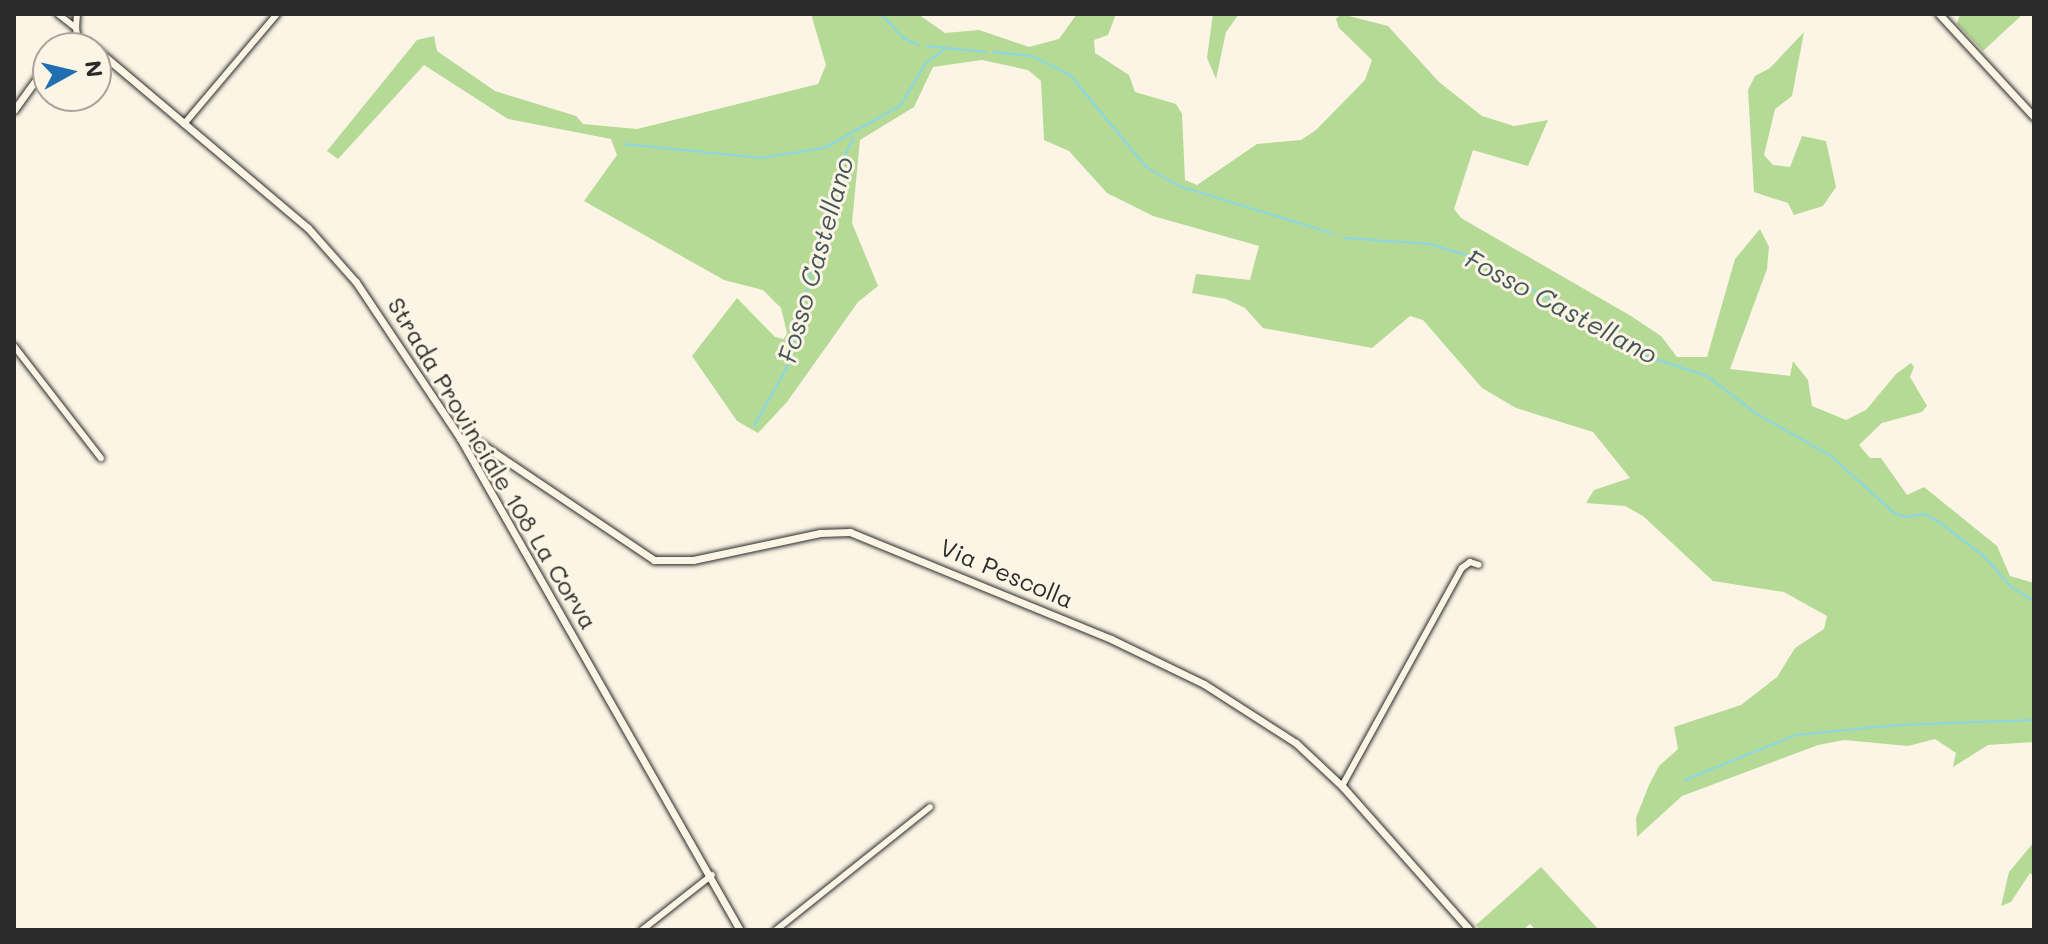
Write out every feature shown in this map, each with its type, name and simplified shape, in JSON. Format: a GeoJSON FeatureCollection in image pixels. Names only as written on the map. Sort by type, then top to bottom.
{"type":"FeatureCollection","features":[{"type":"Feature","properties":{"kind":"street"},"geometry":{"type":"LineString","coordinates":[[58,14],[76,28]]}},
{"type":"Feature","properties":{"kind":"street"},"geometry":{"type":"LineString","coordinates":[[77,14],[77,32]]}},
{"type":"Feature","properties":{"kind":"street"},"geometry":{"type":"LineString","coordinates":[[184,124],[277,14]]}},
{"type":"Feature","properties":{"kind":"street"},"geometry":{"type":"LineString","coordinates":[[1944,15],[2034,117]]}},
{"type":"Feature","properties":{"kind":"street","name":"Strada Provinciale 108 La Corva"},"geometry":{"type":"LineString","coordinates":[[112,63],[334,253],[460,438],[712,875],[740,930]]}},
{"type":"Feature","properties":{"kind":"street"},"geometry":{"type":"LineString","coordinates":[[14,110],[32,85]]}},
{"type":"Feature","properties":{"kind":"street"},"geometry":{"type":"LineString","coordinates":[[14,346],[101,458]]}},
{"type":"Feature","properties":{"kind":"street","name":"Via Pescolla"},"geometry":{"type":"LineString","coordinates":[[460,438],[480,443],[654,560],[693,560],[834,531],[864,535],[1111,639],[1229,697],[1296,743],[1342,786],[1470,930]]}},
{"type":"Feature","properties":{"kind":"street"},"geometry":{"type":"LineString","coordinates":[[1342,786],[1462,568],[1470,562],[1479,565]]}},
{"type":"Feature","properties":{"kind":"street"},"geometry":{"type":"LineString","coordinates":[[776,930],[930,807]]}},
{"type":"Feature","properties":{"kind":"street"},"geometry":{"type":"LineString","coordinates":[[642,930],[712,875]]}},
{"type":"Feature","properties":{"kind":"green space"},"geometry":{"type":"Polygon","coordinates":[[[811,14],[918,14],[945,33],[979,30],[1029,47],[1059,39],[1077,14],[1116,14],[1108,35],[1094,40],[1095,53],[1129,75],[1135,92],[1176,104],[1182,114],[1185,180],[1197,185],[1257,144],[1301,140],[1316,130],[1365,80],[1372,60],[1339,28],[1336,19],[1341,14],[1388,26],[1439,82],[1482,116],[1514,126],[1548,120],[1528,166],[1473,150],[1454,209],[1461,218],[1631,316],[1661,336],[1677,357],[1707,357],[1735,259],[1760,229],[1769,247],[1767,269],[1730,369],[1790,376],[1793,361],[1808,380],[1812,406],[1846,420],[1866,410],[1896,374],[1911,363],[1914,367],[1910,377],[1927,406],[1922,412],[1882,423],[1859,445],[1870,458],[1881,458],[1907,495],[1924,487],[1997,546],[2010,576],[2034,583],[2034,742],[1988,745],[1953,767],[1956,753],[1935,739],[1908,746],[1844,740],[1818,745],[1682,796],[1637,837],[1636,818],[1649,785],[1659,766],[1678,749],[1674,727],[1741,705],[1777,677],[1795,648],[1824,629],[1827,616],[1784,592],[1713,581],[1643,516],[1625,506],[1586,503],[1594,490],[1630,478],[1593,432],[1516,408],[1482,388],[1423,320],[1410,316],[1372,348],[1263,328],[1245,308],[1226,299],[1192,293],[1196,274],[1250,280],[1259,246],[1153,216],[1107,193],[1069,151],[1044,140],[1041,81],[1028,70],[982,60],[933,67],[914,107],[860,140],[852,223],[878,286],[858,302],[787,402],[758,433],[737,421],[692,356],[737,298],[775,337],[784,339],[787,333],[781,308],[763,290],[724,280],[584,201],[617,155],[611,139],[508,119],[424,65],[338,159],[327,151],[417,40],[434,36],[437,51],[495,91],[576,116],[583,124],[637,129],[818,84],[826,65],[811,14]]]}},
{"type":"Feature","properties":{"kind":"green space"},"geometry":{"type":"Polygon","coordinates":[[[1213,14],[1239,14],[1226,32],[1216,79],[1207,58],[1213,14]]]}},
{"type":"Feature","properties":{"kind":"green space"},"geometry":{"type":"Polygon","coordinates":[[[1960,14],[2023,14],[1983,51],[1957,24],[1960,14]]]}},
{"type":"Feature","properties":{"kind":"green space"},"geometry":{"type":"Polygon","coordinates":[[[1804,32],[1792,96],[1775,109],[1764,155],[1773,165],[1790,167],[1802,136],[1826,141],[1836,187],[1823,206],[1794,215],[1788,203],[1754,192],[1748,90],[1755,76],[1770,68],[1804,32]]]}},
{"type":"Feature","properties":{"kind":"green space"},"geometry":{"type":"Polygon","coordinates":[[[2034,842],[2034,876],[2030,873],[2011,902],[2001,906],[2009,872],[2034,842]]]}},
{"type":"Feature","properties":{"kind":"green space"},"geometry":{"type":"Polygon","coordinates":[[[1541,867],[1599,930],[1536,930],[1530,924],[1523,930],[1481,930],[1476,925],[1541,867]]]}},
{"type":"Feature","properties":{"kind":"waterway","name":"Fosso Castellano"},"geometry":{"type":"LineString","coordinates":[[881,14],[903,38],[919,45]]}},
{"type":"Feature","properties":{"kind":"waterway","name":"Fosso Castellano"},"geometry":{"type":"LineString","coordinates":[[927,46],[986,52]]}},
{"type":"Feature","properties":{"kind":"waterway","name":"Fosso Castellano"},"geometry":{"type":"LineString","coordinates":[[624,144],[761,158],[824,148],[900,106],[926,63],[946,48]]}},
{"type":"Feature","properties":{"kind":"waterway","name":"Fosso Castellano"},"geometry":{"type":"LineString","coordinates":[[993,52],[1032,56],[1070,75],[1146,167],[1179,186],[1334,234]]}},
{"type":"Feature","properties":{"kind":"waterway","name":"Fosso Castellano"},"geometry":{"type":"LineString","coordinates":[[754,426],[787,367],[839,168],[853,138]]}},
{"type":"Feature","properties":{"kind":"waterway","name":"Fosso Castellano"},"geometry":{"type":"LineString","coordinates":[[1344,238],[1430,244],[1467,255],[1583,317],[1634,352],[1707,376],[1757,414],[1831,456],[1894,513],[1906,517],[1924,514],[1939,522],[1985,557],[2011,587],[2034,601]]}},
{"type":"Feature","properties":{"kind":"waterway","name":"Fosso Castellano"},"geometry":{"type":"LineString","coordinates":[[1685,780],[1796,735],[1898,725],[2034,720]]}}]}
